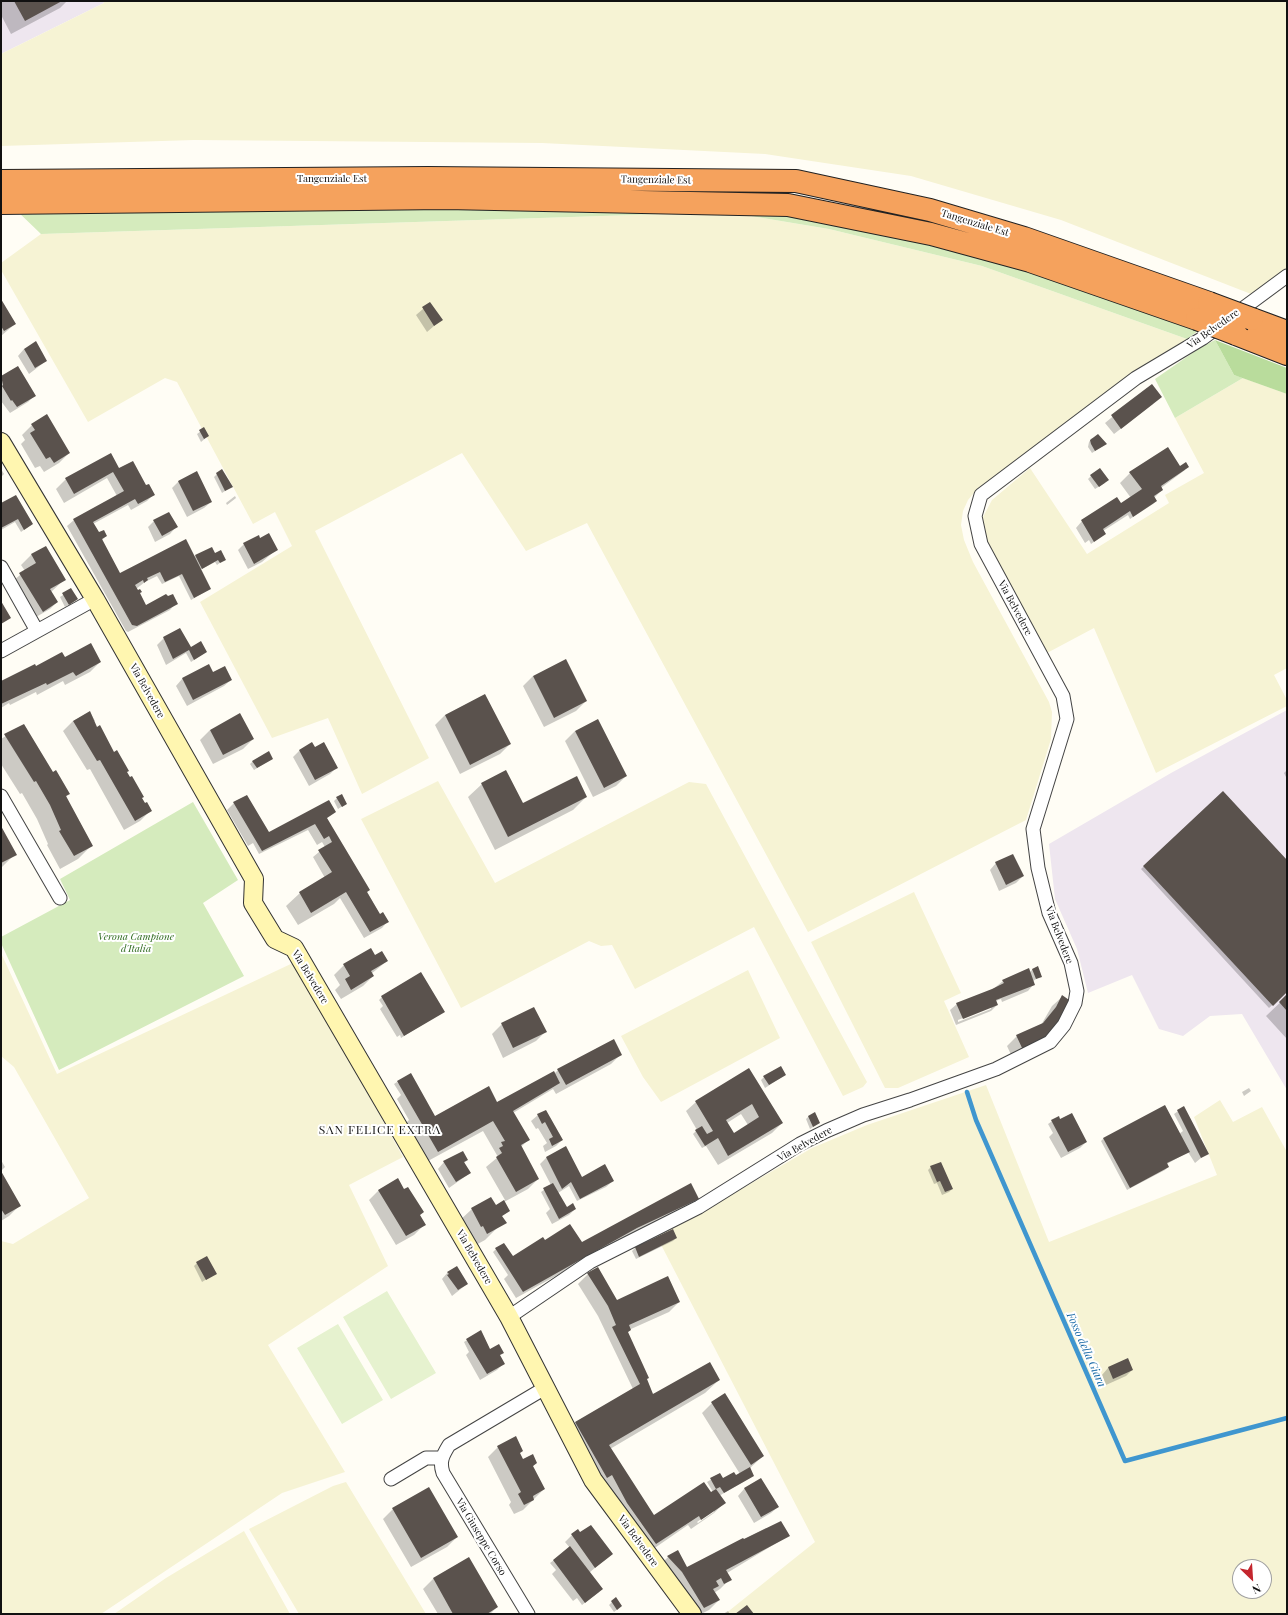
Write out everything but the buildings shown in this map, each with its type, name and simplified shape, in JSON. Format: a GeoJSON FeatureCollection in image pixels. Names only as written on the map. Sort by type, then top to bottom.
{"type":"FeatureCollection","features":[{"type":"Feature","properties":{"kind":"highway","name":"Tangenziale Est"},"geometry":{"type":"LineString","coordinates":[[1,182],[428,178],[796,181],[930,210],[1024,238],[1203,311],[1236,334],[1287,354]]}},
{"type":"Feature","properties":{"kind":"highway","name":"Tangenziale Est"},"geometry":{"type":"LineString","coordinates":[[1,203],[446,198],[788,205],[931,234],[1203,311],[1252,319],[1287,332]]}},
{"type":"Feature","properties":{"kind":"street","name":"Via Belvedere"},"geometry":{"type":"LineString","coordinates":[[509,1317],[590,1262],[699,1207],[800,1144],[857,1118],[996,1068],[1050,1042],[1064,1025],[1075,1003],[1076,991],[1074,974],[1063,942],[1049,913],[1038,868],[1033,829],[1066,719],[1063,696],[981,544],[975,516],[981,495],[1136,378],[1203,338],[1287,276]]}},
{"type":"Feature","properties":{"kind":"street","name":"Via Belvedere"},"geometry":{"type":"LineString","coordinates":[[1,442],[95,599],[254,879],[253,903],[275,939],[294,948],[509,1317],[593,1480],[692,1614]]}},
{"type":"Feature","properties":{"kind":"street"},"geometry":{"type":"LineString","coordinates":[[1,567],[37,631]]}},
{"type":"Feature","properties":{"kind":"street"},"geometry":{"type":"LineString","coordinates":[[1,651],[95,599]]}},
{"type":"Feature","properties":{"kind":"street"},"geometry":{"type":"LineString","coordinates":[[1,796],[60,898]]}},
{"type":"Feature","properties":{"kind":"street"},"geometry":{"type":"LineString","coordinates":[[391,1479],[426,1458],[442,1458],[449,1445],[545,1388]]}},
{"type":"Feature","properties":{"kind":"street","name":"Via Giuseppe Corso"},"geometry":{"type":"LineString","coordinates":[[442,1458],[440,1464],[442,1473],[528,1614]]}},
{"type":"Feature","properties":{"kind":"shaded area"},"geometry":{"type":"Polygon","coordinates":[[[1,1],[103,1],[104,3],[1,54],[1,1]]]}},
{"type":"Feature","properties":{"kind":"shaded area"},"geometry":{"type":"Polygon","coordinates":[[[103,1],[1287,1],[1287,269],[1251,294],[1061,220],[911,176],[765,154],[542,143],[194,140],[1,146],[1,54],[104,3],[103,1]]]}},
{"type":"Feature","properties":{"kind":"shaded area"},"geometry":{"type":"Polygon","coordinates":[[[727,212],[829,229],[982,266],[1187,339],[978,488],[968,500],[963,511],[961,525],[964,540],[973,562],[1049,702],[1052,712],[1051,739],[1026,820],[808,932],[587,523],[526,551],[462,453],[315,531],[429,758],[362,794],[328,718],[272,738],[200,602],[292,546],[275,512],[253,524],[177,382],[165,378],[88,422],[1,270],[1,263],[41,234],[727,212]]]}},
{"type":"Feature","properties":{"kind":"shaded area"},"geometry":{"type":"Polygon","coordinates":[[[1243,378],[1287,394],[1287,668],[1274,675],[1287,700],[1287,706],[1156,773],[1094,628],[1047,653],[992,552],[984,534],[983,517],[992,500],[1030,468],[1087,554],[1169,503],[1165,495],[1204,473],[1175,418],[1243,378]]]}},
{"type":"Feature","properties":{"kind":"shaded area"},"geometry":{"type":"Polygon","coordinates":[[[1287,710],[1287,1090],[1242,1014],[1210,1016],[1183,1036],[1159,1029],[1132,975],[1088,993],[1077,949],[1055,899],[1049,844],[1171,773],[1287,710]]]}},
{"type":"Feature","properties":{"kind":"shaded area"},"geometry":{"type":"Polygon","coordinates":[[[438,781],[495,883],[689,782],[706,784],[867,1082],[863,1087],[843,1096],[754,927],[635,989],[612,945],[601,946],[589,941],[461,1008],[361,819],[438,781]]]}},
{"type":"Feature","properties":{"kind":"shaded area"},"geometry":{"type":"Polygon","coordinates":[[[914,892],[961,993],[944,1001],[969,1057],[898,1088],[885,1088],[811,942],[914,892]]]}},
{"type":"Feature","properties":{"kind":"shaded area"},"geometry":{"type":"Polygon","coordinates":[[[1,953],[57,1074],[295,962],[403,1157],[349,1185],[388,1266],[268,1345],[345,1472],[282,1493],[101,1614],[1,1614],[1,1241],[13,1244],[89,1198],[14,1067],[1,1056],[1,953]]]}},
{"type":"Feature","properties":{"kind":"shaded area"},"geometry":{"type":"Polygon","coordinates":[[[748,970],[780,1038],[661,1102],[643,1077],[621,1036],[748,970]]]}},
{"type":"Feature","properties":{"kind":"shaded area"},"geometry":{"type":"Polygon","coordinates":[[[986,1085],[1049,1242],[1217,1175],[1194,1117],[1220,1100],[1233,1122],[1262,1107],[1287,1152],[1287,1614],[725,1614],[815,1542],[656,1235],[683,1223],[812,1148],[867,1125],[986,1085]]]}},
{"type":"Feature","properties":{"kind":"shaded area"},"geometry":{"type":"Polygon","coordinates":[[[346,1482],[426,1614],[299,1614],[249,1529],[333,1486],[346,1482]]]}},
{"type":"Feature","properties":{"kind":"shaded area"},"geometry":{"type":"Polygon","coordinates":[[[244,1531],[290,1614],[114,1614],[166,1578],[244,1531]]]}},
{"type":"Feature","properties":{"kind":"green space"},"geometry":{"type":"Polygon","coordinates":[[[352,196],[851,216],[1205,326],[1187,339],[982,266],[829,229],[727,212],[41,234],[15,209],[352,196]]]}},
{"type":"Feature","properties":{"kind":"green space"},"geometry":{"type":"Polygon","coordinates":[[[1215,340],[1234,375],[1243,378],[1175,418],[1155,379],[1201,347],[1215,340]]]}},
{"type":"Feature","properties":{"kind":"green space"},"geometry":{"type":"Polygon","coordinates":[[[1215,340],[1287,368],[1287,394],[1234,375],[1215,340]]]}},
{"type":"Feature","properties":{"kind":"green space","name":"Verona Campione d'Italia"},"geometry":{"type":"Polygon","coordinates":[[[193,802],[238,880],[203,903],[244,976],[59,1070],[1,943],[1,937],[70,900],[60,879],[193,802]]]}},
{"type":"Feature","properties":{"kind":"green space"},"geometry":{"type":"Polygon","coordinates":[[[387,1291],[436,1373],[391,1399],[343,1317],[387,1291]]]}},
{"type":"Feature","properties":{"kind":"green space"},"geometry":{"type":"Polygon","coordinates":[[[338,1324],[383,1400],[342,1424],[297,1348],[338,1324]]]}},
{"type":"Feature","properties":{"kind":"waterway","name":"Fosso della Giara"},"geometry":{"type":"LineString","coordinates":[[967,1092],[976,1120],[1125,1461],[1287,1418]]}},
{"type":"Feature","properties":{"kind":"district","name":"SAN FELICE EXTRA"},"geometry":{"type":"Point","coordinates":[380,1130]}}]}
